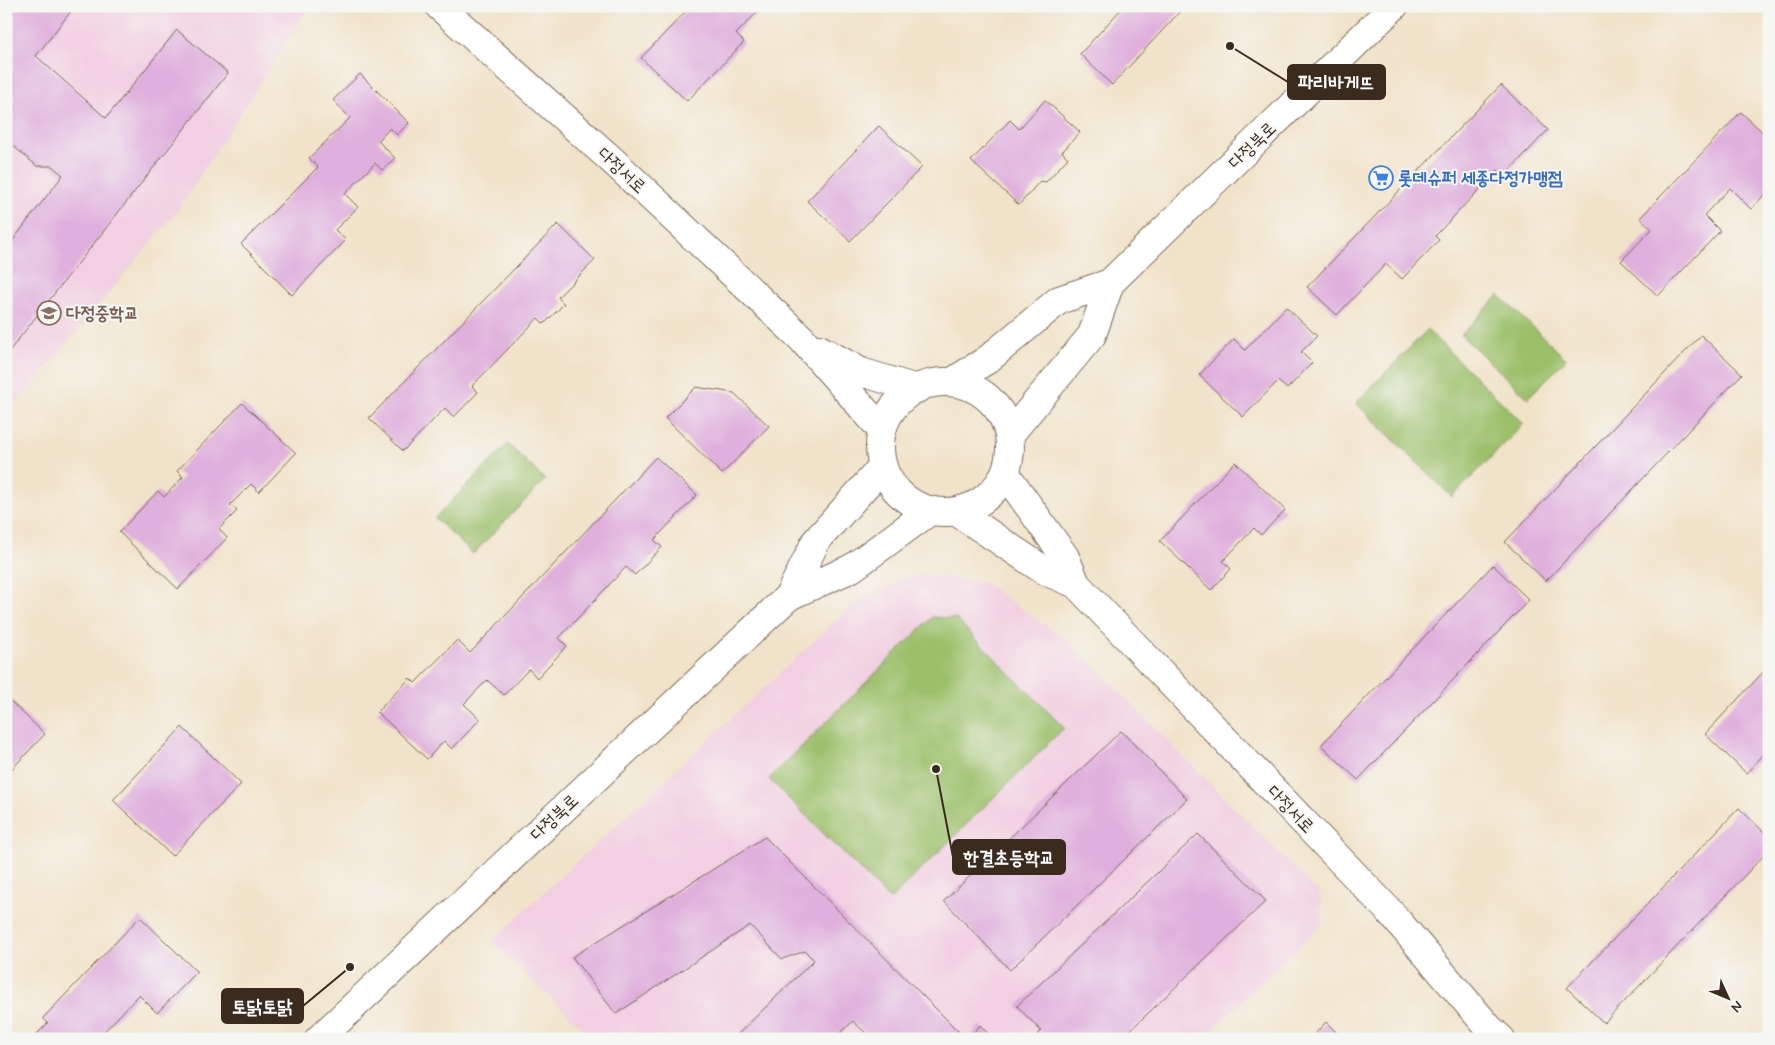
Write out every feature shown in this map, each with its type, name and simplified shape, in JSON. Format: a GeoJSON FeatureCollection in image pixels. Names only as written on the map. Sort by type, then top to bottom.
{"type":"FeatureCollection","features":[{"type":"Feature","properties":{"kind":"street","name":"다정서로"},"geometry":{"type":"LineString","coordinates":[[439,6],[614,162],[801,338]]}},
{"type":"Feature","properties":{"kind":"street","name":"다정북로"},"geometry":{"type":"LineString","coordinates":[[1110,283],[1394,6]]}},
{"type":"Feature","properties":{"kind":"street"},"geometry":{"type":"LineString","coordinates":[[952,382],[988,360],[1059,300],[1110,283]]}},
{"type":"Feature","properties":{"kind":"street"},"geometry":{"type":"LineString","coordinates":[[1010,434],[1092,335],[1110,283]]}},
{"type":"Feature","properties":{"kind":"street"},"geometry":{"type":"LineString","coordinates":[[801,338],[861,372],[917,389]]}},
{"type":"Feature","properties":{"kind":"street"},"geometry":{"type":"LineString","coordinates":[[801,338],[882,430]]}},
{"type":"Feature","properties":{"kind":"street"},"geometry":{"type":"LineString","coordinates":[[952,382],[972,387],[989,399],[1002,415],[1010,434],[1011,454],[1005,473],[994,491],[977,504],[957,512],[944,513],[930,511],[909,502],[893,487],[883,466],[880,449],[882,430],[890,413],[901,399],[917,389],[934,383],[952,382]]}},
{"type":"Feature","properties":{"kind":"street"},"geometry":{"type":"LineString","coordinates":[[789,596],[816,541],[883,466]]}},
{"type":"Feature","properties":{"kind":"street"},"geometry":{"type":"LineString","coordinates":[[1005,473],[1065,557],[1076,584]]}},
{"type":"Feature","properties":{"kind":"street"},"geometry":{"type":"LineString","coordinates":[[789,596],[852,568],[930,511]]}},
{"type":"Feature","properties":{"kind":"street"},"geometry":{"type":"LineString","coordinates":[[957,512],[1045,571],[1076,584]]}},
{"type":"Feature","properties":{"kind":"street","name":"다정서로"},"geometry":{"type":"LineString","coordinates":[[1076,584],[1390,912],[1489,1028],[1501,1039]]}},
{"type":"Feature","properties":{"kind":"street","name":"다정북로"},"geometry":{"type":"LineString","coordinates":[[319,1039],[789,596]]}},
{"type":"Feature","properties":{"kind":"shaded area","name":"다정중학교"},"geometry":{"type":"Polygon","coordinates":[[[6,6],[310,6],[178,210],[6,416],[6,6]]]}},
{"type":"Feature","properties":{"kind":"shaded area"},"geometry":{"type":"Polygon","coordinates":[[[917,574],[983,582],[1071,643],[1320,894],[1323,923],[1203,1039],[593,1039],[492,941],[859,599],[917,574]]]}},
{"type":"Feature","properties":{"kind":"green space"},"geometry":{"type":"Polygon","coordinates":[[[1499,295],[1566,359],[1528,398],[1461,335],[1499,295]]]}},
{"type":"Feature","properties":{"kind":"green space"},"geometry":{"type":"Polygon","coordinates":[[[1427,330],[1524,424],[1452,497],[1356,403],[1427,330]]]}},
{"type":"Feature","properties":{"kind":"green space"},"geometry":{"type":"Polygon","coordinates":[[[508,444],[545,480],[473,554],[435,518],[508,444]]]}},
{"type":"Feature","properties":{"kind":"green space"},"geometry":{"type":"Polygon","coordinates":[[[932,617],[956,619],[1064,728],[890,900],[769,779],[932,617]]]}},
{"type":"Feature","properties":{"kind":"building"},"geometry":{"type":"Polygon","coordinates":[[[6,6],[75,6],[36,56],[106,118],[177,30],[228,73],[6,355],[6,249],[63,175],[52,166],[37,166],[6,140],[6,6]]]}},
{"type":"Feature","properties":{"kind":"building"},"geometry":{"type":"Polygon","coordinates":[[[691,6],[763,6],[736,34],[744,42],[687,101],[641,58],[691,6]]]}},
{"type":"Feature","properties":{"kind":"building"},"geometry":{"type":"Polygon","coordinates":[[[1124,6],[1185,6],[1112,85],[1080,54],[1124,6]]]}},
{"type":"Feature","properties":{"kind":"building"},"geometry":{"type":"Polygon","coordinates":[[[360,74],[409,123],[397,135],[390,128],[378,141],[395,158],[382,170],[375,163],[345,194],[358,207],[335,230],[346,240],[292,295],[241,244],[318,167],[309,158],[350,118],[333,100],[360,74]]]}},
{"type":"Feature","properties":{"kind":"building"},"geometry":{"type":"Polygon","coordinates":[[[1501,85],[1548,130],[1504,176],[1498,170],[1435,236],[1439,240],[1402,279],[1386,264],[1337,315],[1307,287],[1501,85]]]}},
{"type":"Feature","properties":{"kind":"building"},"geometry":{"type":"Polygon","coordinates":[[[1045,100],[1080,132],[1062,152],[1068,158],[1046,182],[1040,181],[1019,205],[971,161],[1010,120],[1019,129],[1045,100]]]}},
{"type":"Feature","properties":{"kind":"building"},"geometry":{"type":"Polygon","coordinates":[[[1741,112],[1769,138],[1769,144],[1765,148],[1769,151],[1769,190],[1751,209],[1730,188],[1704,215],[1720,231],[1658,296],[1621,261],[1652,229],[1640,218],[1741,112]]]}},
{"type":"Feature","properties":{"kind":"building"},"geometry":{"type":"Polygon","coordinates":[[[879,126],[922,167],[850,241],[807,201],[879,126]]]}},
{"type":"Feature","properties":{"kind":"building"},"geometry":{"type":"Polygon","coordinates":[[[558,224],[595,260],[558,297],[564,304],[544,324],[538,318],[472,386],[478,392],[454,417],[445,408],[403,451],[369,418],[558,224]]]}},
{"type":"Feature","properties":{"kind":"building"},"geometry":{"type":"Polygon","coordinates":[[[1286,307],[1317,336],[1301,352],[1312,363],[1287,389],[1278,381],[1243,417],[1199,375],[1234,339],[1245,350],[1286,307]]]}},
{"type":"Feature","properties":{"kind":"building"},"geometry":{"type":"Polygon","coordinates":[[[1701,335],[1742,374],[1546,581],[1505,542],[1701,335]]]}},
{"type":"Feature","properties":{"kind":"building"},"geometry":{"type":"Polygon","coordinates":[[[696,387],[734,393],[769,426],[722,474],[665,418],[696,387]]]}},
{"type":"Feature","properties":{"kind":"building"},"geometry":{"type":"Polygon","coordinates":[[[242,403],[296,453],[259,492],[251,484],[230,505],[237,511],[219,529],[227,538],[178,589],[119,532],[158,491],[164,497],[183,477],[177,471],[242,403]]]}},
{"type":"Feature","properties":{"kind":"building"},"geometry":{"type":"Polygon","coordinates":[[[656,457],[697,495],[654,540],[662,547],[635,575],[626,567],[559,638],[567,646],[537,678],[529,669],[504,695],[487,680],[464,704],[480,719],[452,749],[444,741],[427,759],[377,712],[410,678],[415,683],[457,640],[470,653],[656,457]]]}},
{"type":"Feature","properties":{"kind":"building"},"geometry":{"type":"Polygon","coordinates":[[[1235,462],[1285,510],[1261,535],[1254,528],[1223,561],[1231,569],[1211,590],[1160,541],[1235,462]]]}},
{"type":"Feature","properties":{"kind":"building"},"geometry":{"type":"Polygon","coordinates":[[[1493,565],[1529,600],[1358,780],[1321,745],[1493,565]]]}},
{"type":"Feature","properties":{"kind":"building"},"geometry":{"type":"Polygon","coordinates":[[[1769,666],[1769,749],[1746,773],[1705,734],[1769,666]]]}},
{"type":"Feature","properties":{"kind":"building"},"geometry":{"type":"Polygon","coordinates":[[[6,697],[45,734],[9,772],[6,769],[6,697]]]}},
{"type":"Feature","properties":{"kind":"building"},"geometry":{"type":"Polygon","coordinates":[[[182,727],[241,784],[172,856],[113,800],[182,727]]]}},
{"type":"Feature","properties":{"kind":"building"},"geometry":{"type":"Polygon","coordinates":[[[1121,731],[1187,799],[1010,970],[944,901],[1121,731]]]}},
{"type":"Feature","properties":{"kind":"building"},"geometry":{"type":"Polygon","coordinates":[[[1739,808],[1769,837],[1769,850],[1604,1023],[1567,988],[1739,808]]]}},
{"type":"Feature","properties":{"kind":"building"},"geometry":{"type":"Polygon","coordinates":[[[1198,834],[1266,901],[1121,1039],[1033,1039],[1041,1031],[1017,1006],[1198,834]]]}},
{"type":"Feature","properties":{"kind":"building"},"geometry":{"type":"Polygon","coordinates":[[[765,837],[966,1039],[872,1039],[853,1021],[834,1039],[733,1039],[814,960],[805,951],[782,959],[750,925],[616,1014],[572,957],[765,837]]]}},
{"type":"Feature","properties":{"kind":"building"},"geometry":{"type":"Polygon","coordinates":[[[140,917],[197,972],[157,1013],[139,995],[97,1039],[32,1039],[48,1023],[43,1018],[140,917]]]}},
{"type":"Feature","properties":{"kind":"building"},"geometry":{"type":"Polygon","coordinates":[[[1326,1022],[1343,1039],[1310,1039],[1326,1022]]]}},
{"type":"Feature","properties":{"kind":"building"},"geometry":{"type":"Polygon","coordinates":[[[980,1025],[993,1039],[968,1039],[980,1025]]]}},
{"type":"Feature","properties":{"kind":"place","name":"파리바게뜨"},"geometry":{"type":"Point","coordinates":[1230,46]}},
{"type":"Feature","properties":{"kind":"place","name":"롯데슈퍼 세종다정가맹점"},"geometry":{"type":"Point","coordinates":[1381,178]}},
{"type":"Feature","properties":{"kind":"place","name":"다정중학교"},"geometry":{"type":"Point","coordinates":[49,313]}},
{"type":"Feature","properties":{"kind":"place","name":"한결초등학교"},"geometry":{"type":"Point","coordinates":[936,769]}},
{"type":"Feature","properties":{"kind":"place","name":"토닭토닭"},"geometry":{"type":"Point","coordinates":[350,967]}}]}
